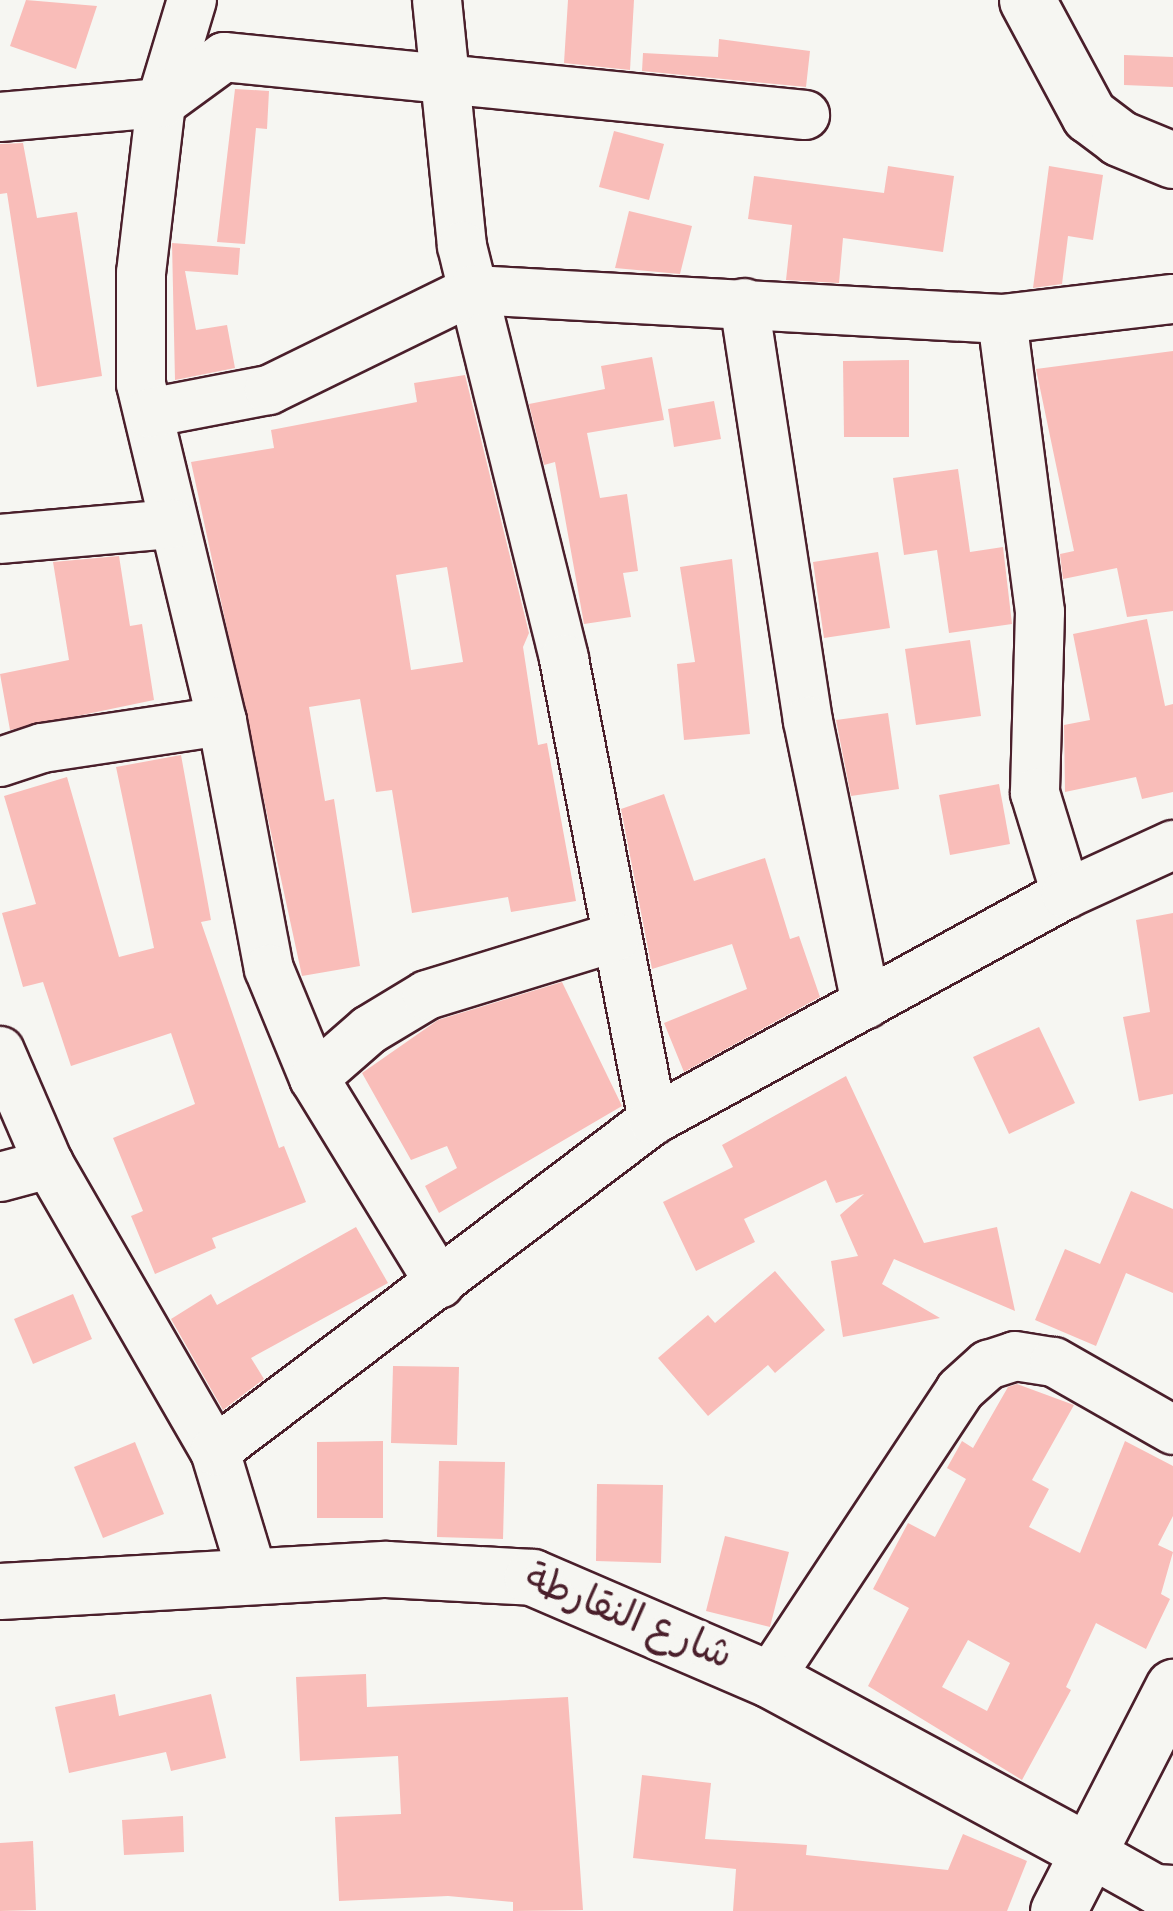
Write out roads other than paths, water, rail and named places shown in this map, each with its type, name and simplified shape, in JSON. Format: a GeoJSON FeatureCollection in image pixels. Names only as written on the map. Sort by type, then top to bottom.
{"type":"FeatureCollection","features":[{"type":"Feature","properties":{"kind":"main road"},"geometry":{"type":"LineString","coordinates":[[1027,0],[1089,115],[1119,138],[1173,160]]}},
{"type":"Feature","properties":{"kind":"main road","name":"شارع النقارطة"},"geometry":{"type":"LineString","coordinates":[[0,1591],[252,1573],[486,1569],[532,1577],[770,1680],[1089,1852]]}},
{"type":"Feature","properties":{"kind":"main road"},"geometry":{"type":"LineString","coordinates":[[1058,1911],[1173,1687]]}},
{"type":"Feature","properties":{"kind":"street"},"geometry":{"type":"LineString","coordinates":[[192,0],[161,103],[137,338],[150,414],[172,524],[222,721],[269,969],[314,1078],[440,1284]]}},
{"type":"Feature","properties":{"kind":"street"},"geometry":{"type":"LineString","coordinates":[[437,0],[442,75],[473,290],[564,659],[653,1120]]}},
{"type":"Feature","properties":{"kind":"street"},"geometry":{"type":"LineString","coordinates":[[0,118],[161,103],[224,57],[442,75],[805,115]]}},
{"type":"Feature","properties":{"kind":"street"},"geometry":{"type":"LineString","coordinates":[[150,414],[269,390],[473,290],[1002,318],[1173,299]]}},
{"type":"Feature","properties":{"kind":"street"},"geometry":{"type":"LineString","coordinates":[[744,303],[808,721],[866,1004]]}},
{"type":"Feature","properties":{"kind":"street"},"geometry":{"type":"LineString","coordinates":[[1002,318],[1040,612],[1035,793],[1066,894]]}},
{"type":"Feature","properties":{"kind":"street"},"geometry":{"type":"LineString","coordinates":[[0,539],[172,524]]}},
{"type":"Feature","properties":{"kind":"street"},"geometry":{"type":"LineString","coordinates":[[0,762],[42,748],[222,721]]}},
{"type":"Feature","properties":{"kind":"street"},"geometry":{"type":"LineString","coordinates":[[215,1451],[653,1120],[1066,894],[1173,845]]}},
{"type":"Feature","properties":{"kind":"street"},"geometry":{"type":"LineString","coordinates":[[314,1078],[369,1030],[427,995],[615,936]]}},
{"type":"Feature","properties":{"kind":"street"},"geometry":{"type":"LineString","coordinates":[[0,1051],[49,1164],[215,1451],[252,1573]]}},
{"type":"Feature","properties":{"kind":"street"},"geometry":{"type":"LineString","coordinates":[[0,1177],[49,1164]]}},
{"type":"Feature","properties":{"kind":"street"},"geometry":{"type":"LineString","coordinates":[[770,1680],[960,1390],[988,1365],[1015,1356],[1054,1362],[1173,1430]]}},
{"type":"Feature","properties":{"kind":"street"},"geometry":{"type":"LineString","coordinates":[[1089,1852],[1155,1889],[1173,1890]]}}]}
